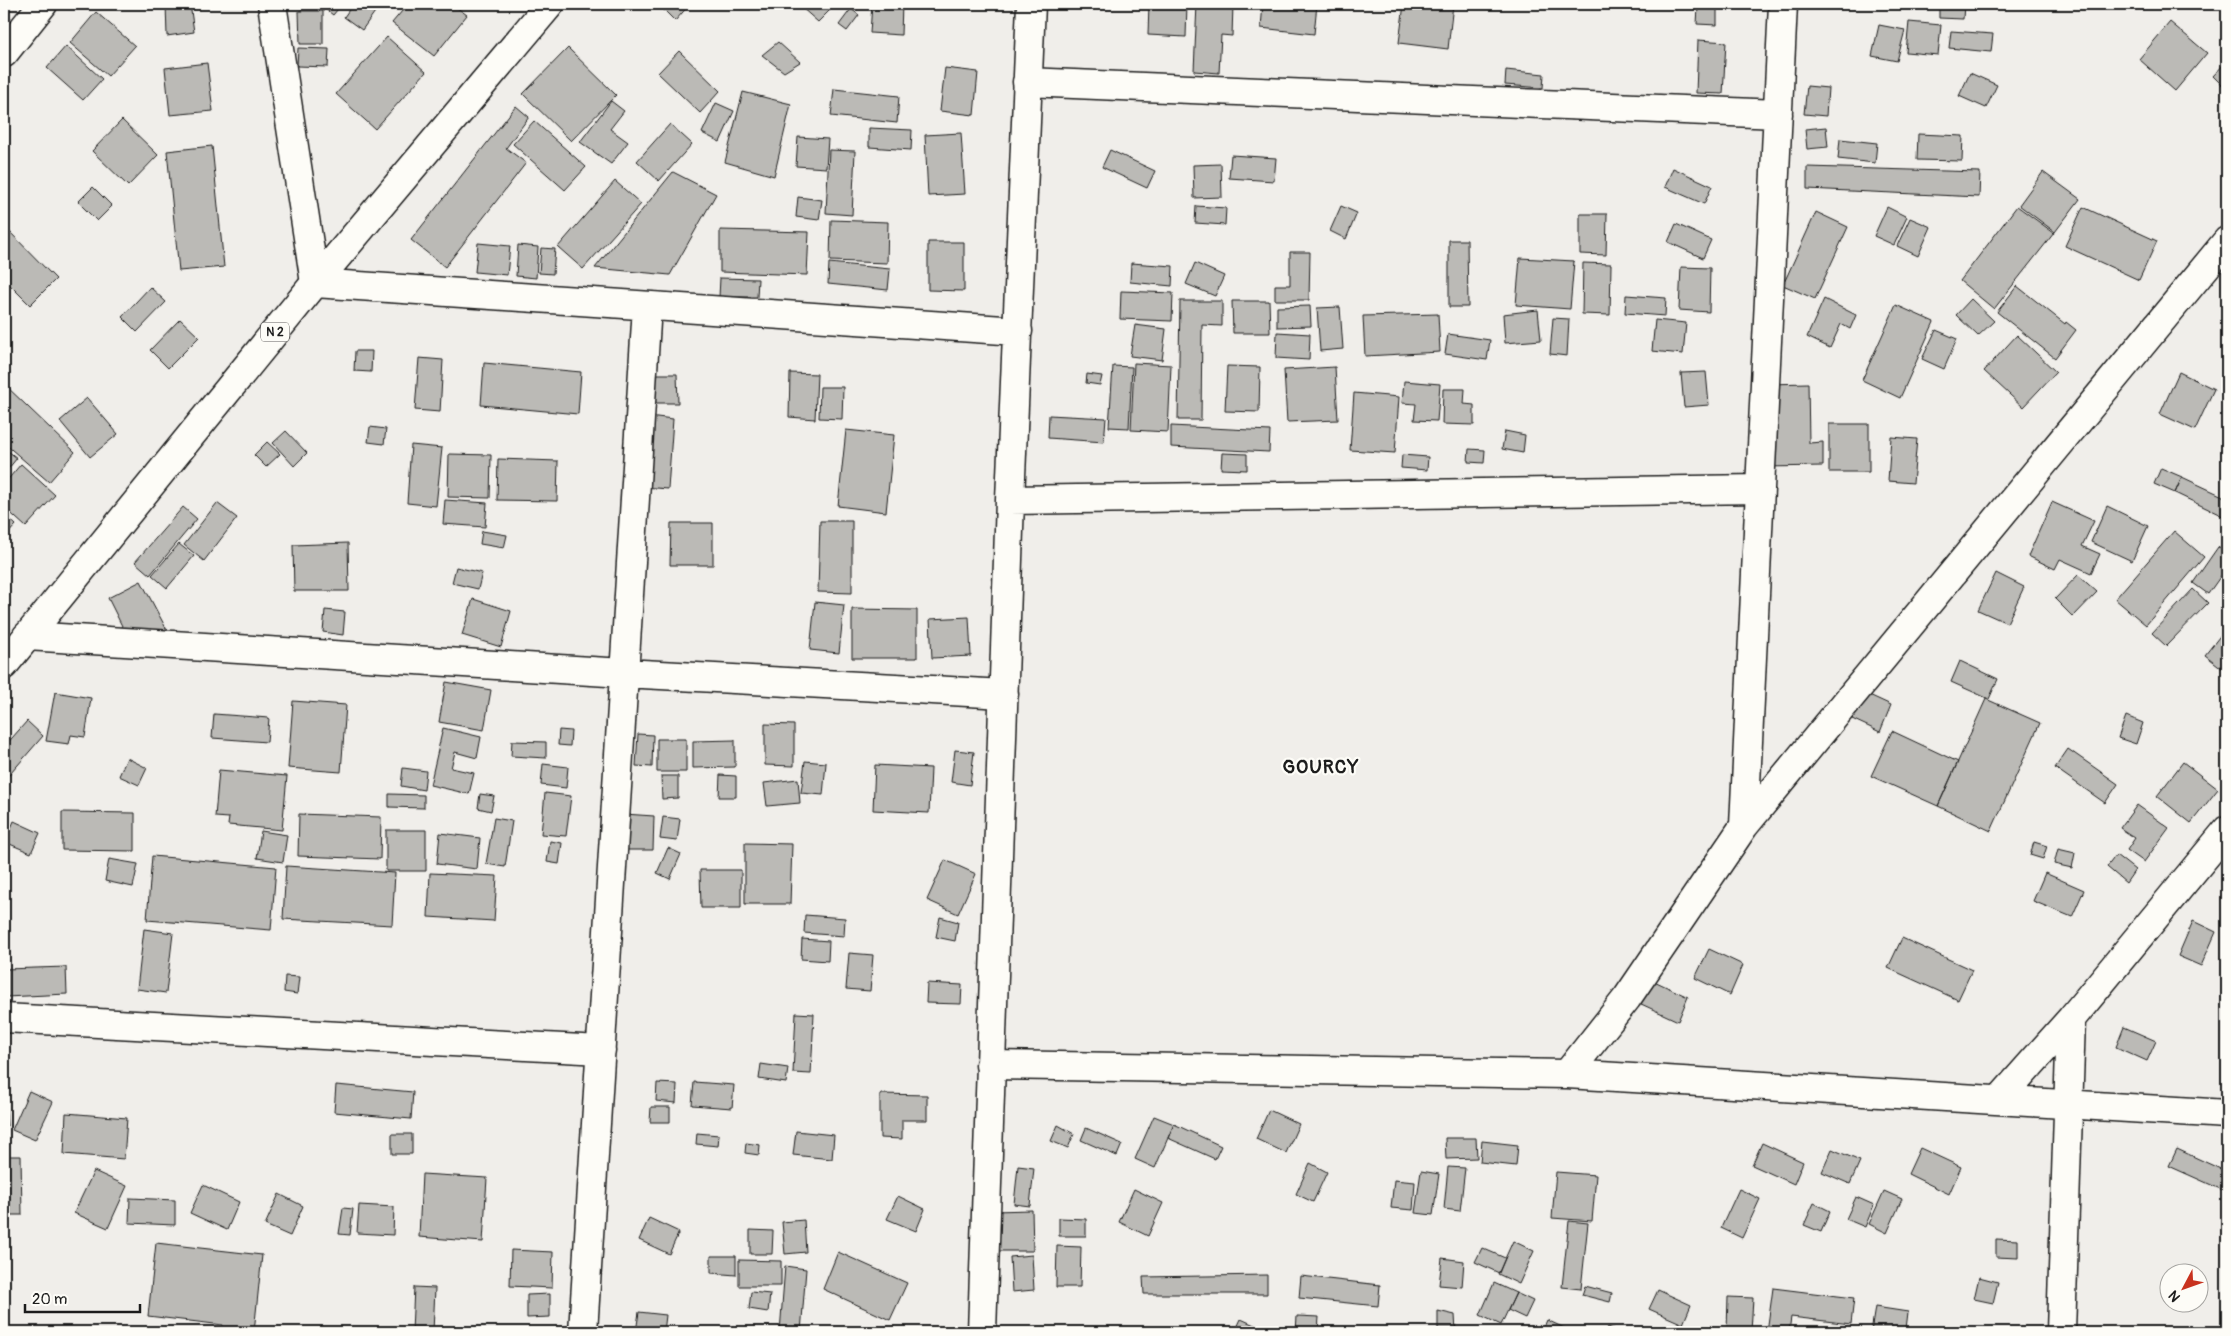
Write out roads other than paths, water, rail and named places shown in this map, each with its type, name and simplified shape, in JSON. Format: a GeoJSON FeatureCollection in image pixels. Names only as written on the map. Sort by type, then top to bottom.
{"type":"FeatureCollection","features":[{"type":"Feature","properties":{"kind":"street"},"geometry":{"type":"LineString","coordinates":[[4,53],[43,4]]}},
{"type":"Feature","properties":{"kind":"street"},"geometry":{"type":"LineString","coordinates":[[272,4],[315,283],[1018,331]]}},
{"type":"Feature","properties":{"kind":"street","name":"N 2"},"geometry":{"type":"LineString","coordinates":[[4,665],[315,283],[550,4]]}},
{"type":"Feature","properties":{"kind":"street"},"geometry":{"type":"LineString","coordinates":[[982,1332],[1010,500],[1030,4]]}},
{"type":"Feature","properties":{"kind":"street"},"geometry":{"type":"LineString","coordinates":[[1744,826],[1783,4]]}},
{"type":"Feature","properties":{"kind":"street"},"geometry":{"type":"LineString","coordinates":[[1027,82],[1778,114]]}},
{"type":"Feature","properties":{"kind":"street"},"geometry":{"type":"LineString","coordinates":[[1567,1074],[1627,998],[1744,826],[2227,241]]}},
{"type":"Feature","properties":{"kind":"street"},"geometry":{"type":"LineString","coordinates":[[583,1332],[647,306]]}},
{"type":"Feature","properties":{"kind":"street"},"geometry":{"type":"LineString","coordinates":[[1010,500],[1760,489]]}},
{"type":"Feature","properties":{"kind":"street"},"geometry":{"type":"LineString","coordinates":[[27,636],[624,674],[1004,694]]}},
{"type":"Feature","properties":{"kind":"street"},"geometry":{"type":"LineString","coordinates":[[1999,1100],[2071,1019],[2227,830]]}},
{"type":"Feature","properties":{"kind":"street"},"geometry":{"type":"LineString","coordinates":[[4,1018],[601,1050]]}},
{"type":"Feature","properties":{"kind":"street"},"geometry":{"type":"LineString","coordinates":[[2061,1332],[2071,1019]]}},
{"type":"Feature","properties":{"kind":"street"},"geometry":{"type":"LineString","coordinates":[[990,1065],[1567,1074],[2227,1114]]}},
{"type":"Feature","properties":{"kind":"district","name":"GOURCY"},"geometry":{"type":"Point","coordinates":[1321,767]}}]}
